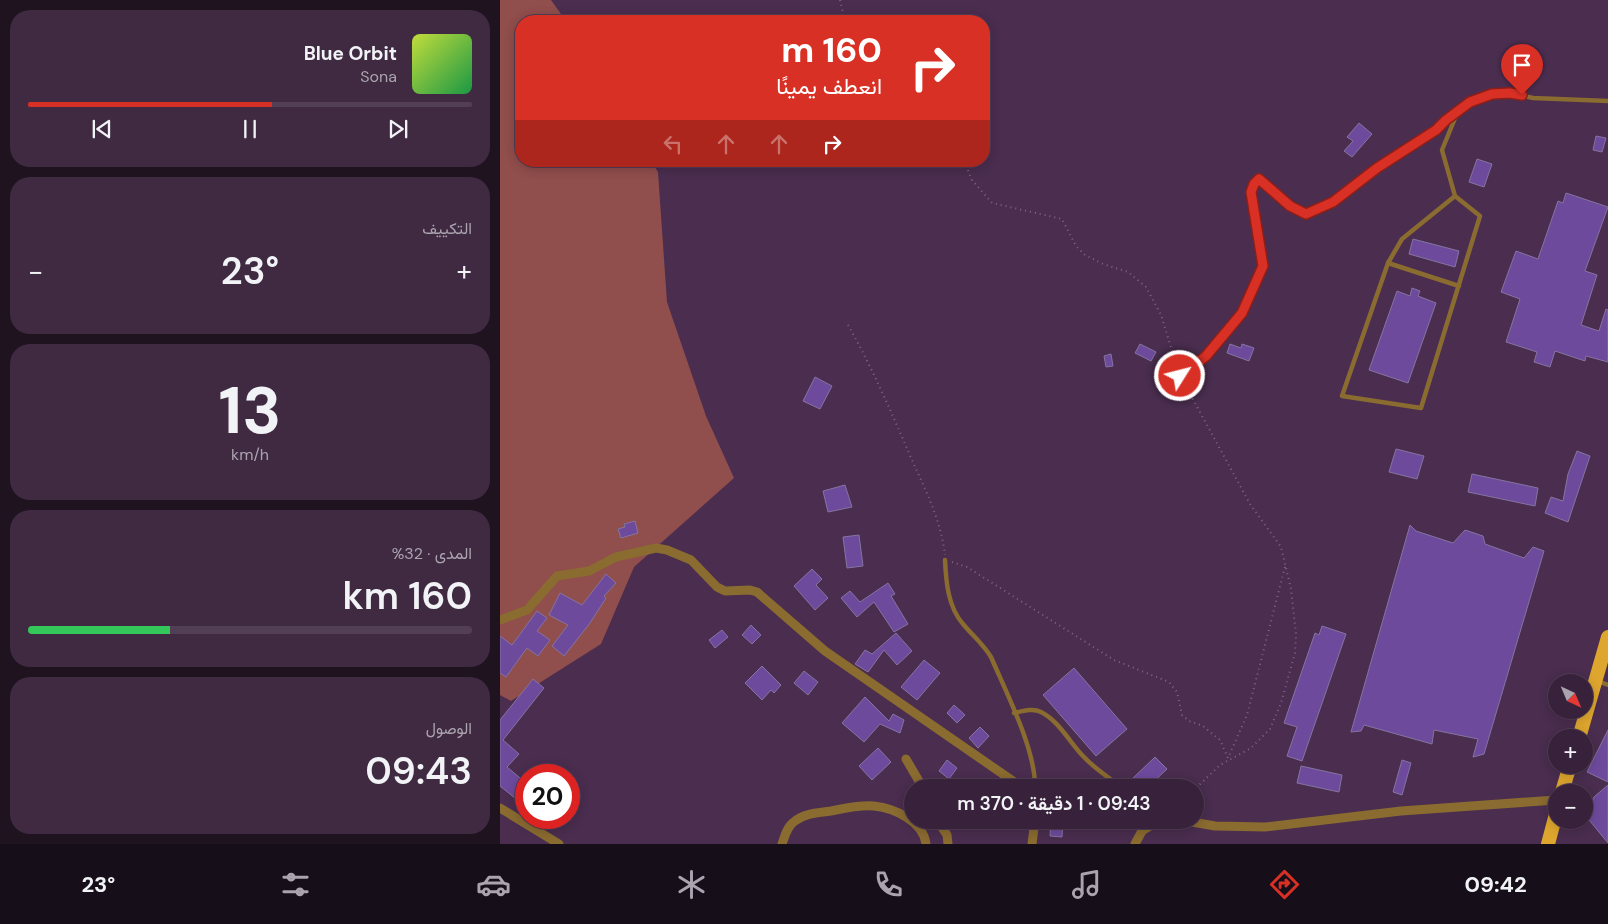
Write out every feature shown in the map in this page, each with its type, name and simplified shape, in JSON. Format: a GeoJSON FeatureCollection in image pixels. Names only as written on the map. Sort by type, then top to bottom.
{"type":"FeatureCollection","features":[{"type":"Feature","properties":{"kind":"highway"},"geometry":{"type":"LineString","coordinates":[[1582,729],[1602,683],[1607,645]]}},
{"type":"Feature","properties":{"kind":"highway"},"geometry":{"type":"LineString","coordinates":[[1548,844],[1552,829]]}},
{"type":"Feature","properties":{"kind":"street"},"geometry":{"type":"LineString","coordinates":[[500,620],[527,610],[557,576],[589,571],[604,562],[645,550],[656,548],[667,550],[691,560],[717,587],[725,592],[750,590],[758,592],[825,651],[1010,779]]}},
{"type":"Feature","properties":{"kind":"street"},"geometry":{"type":"LineString","coordinates":[[906,759],[918,779]]}},
{"type":"Feature","properties":{"kind":"street"},"geometry":{"type":"LineString","coordinates":[[1204,824],[1265,827],[1401,811],[1548,801]]}},
{"type":"Feature","properties":{"kind":"street"},"geometry":{"type":"LineString","coordinates":[[782,844],[788,828],[794,822],[807,815],[855,806],[874,806],[887,809],[918,826],[926,844]]}},
{"type":"Feature","properties":{"kind":"street"},"geometry":{"type":"LineString","coordinates":[[500,808],[559,844]]}},
{"type":"Feature","properties":{"kind":"street"},"geometry":{"type":"LineString","coordinates":[[943,829],[947,835],[948,844]]}},
{"type":"Feature","properties":{"kind":"street"},"geometry":{"type":"LineString","coordinates":[[1032,844],[1034,829]]}},
{"type":"Feature","properties":{"kind":"street"},"geometry":{"type":"LineString","coordinates":[[1135,844],[1142,831],[1145,829]]}},
{"type":"Feature","properties":{"kind":"lane"},"geometry":{"type":"LineString","coordinates":[[1180,376],[1206,356],[1242,313],[1263,266],[1251,192],[1254,184],[1259,179],[1290,206],[1306,214],[1333,202],[1377,168],[1436,130],[1470,102],[1492,94],[1510,93],[1533,98],[1608,101]]}},
{"type":"Feature","properties":{"kind":"lane"},"geometry":{"type":"LineString","coordinates":[[1455,196],[1402,239],[1388,263],[1342,396],[1421,408],[1480,216],[1455,196],[1442,150],[1458,111]]}},
{"type":"Feature","properties":{"kind":"lane"},"geometry":{"type":"LineString","coordinates":[[1388,263],[1458,286]]}},
{"type":"Feature","properties":{"kind":"lane"},"geometry":{"type":"LineString","coordinates":[[946,560],[948,591],[955,611],[962,623],[984,646],[1014,713],[1032,765],[1034,779]]}},
{"type":"Feature","properties":{"kind":"lane"},"geometry":{"type":"LineString","coordinates":[[1014,713],[1028,710],[1040,711],[1052,720],[1084,757],[1110,779]]}},
{"type":"Feature","properties":{"kind":"path"},"geometry":{"type":"LineString","coordinates":[[840,0],[844,15]]}},
{"type":"Feature","properties":{"kind":"path"},"geometry":{"type":"LineString","coordinates":[[967,167],[972,180],[992,203],[1062,219],[1076,246],[1085,255],[1103,264],[1128,272],[1146,287],[1160,315],[1180,376],[1250,504],[1281,547],[1286,563],[1295,613],[1296,634],[1295,653],[1281,703],[1275,719],[1263,738],[1251,748],[1228,758],[1204,781]]}},
{"type":"Feature","properties":{"kind":"path"},"geometry":{"type":"LineString","coordinates":[[848,325],[881,387],[928,495],[939,524],[946,560],[967,567],[1114,660],[1169,682],[1177,692],[1182,715],[1189,721],[1203,726],[1220,740],[1228,758]]}},
{"type":"Feature","properties":{"kind":"path"},"geometry":{"type":"LineString","coordinates":[[1228,758],[1247,715],[1286,563]]}},
{"type":"Feature","properties":{"kind":"shaded area"},"geometry":{"type":"Polygon","coordinates":[[[500,0],[551,0],[562,15],[515,15],[515,167],[655,167],[658,172],[667,302],[706,416],[734,478],[634,567],[601,644],[511,701],[500,695],[500,0]]]}},
{"type":"Feature","properties":{"kind":"building"},"geometry":{"type":"Polygon","coordinates":[[[1359,123],[1372,134],[1352,157],[1344,151],[1353,141],[1347,137],[1359,123]]]}},
{"type":"Feature","properties":{"kind":"building"},"geometry":{"type":"Polygon","coordinates":[[[1596,136],[1606,138],[1602,152],[1593,150],[1596,136]]]}},
{"type":"Feature","properties":{"kind":"building"},"geometry":{"type":"Polygon","coordinates":[[[1477,159],[1492,164],[1484,187],[1469,182],[1477,159]]]}},
{"type":"Feature","properties":{"kind":"building"},"geometry":{"type":"Polygon","coordinates":[[[1566,193],[1608,207],[1585,271],[1597,275],[1581,325],[1599,331],[1606,309],[1608,310],[1608,362],[1586,356],[1585,361],[1555,351],[1550,367],[1534,362],[1537,352],[1506,342],[1520,299],[1501,292],[1516,251],[1538,259],[1558,201],[1563,203],[1566,193]]]}},
{"type":"Feature","properties":{"kind":"building"},"geometry":{"type":"Polygon","coordinates":[[[1413,239],[1459,251],[1455,267],[1409,254],[1413,239]]]}},
{"type":"Feature","properties":{"kind":"building"},"geometry":{"type":"Polygon","coordinates":[[[1412,288],[1420,291],[1418,296],[1436,303],[1408,383],[1369,370],[1397,291],[1410,296],[1412,288]]]}},
{"type":"Feature","properties":{"kind":"building"},"geometry":{"type":"Polygon","coordinates":[[[1140,344],[1156,352],[1151,361],[1135,353],[1140,344]]]}},
{"type":"Feature","properties":{"kind":"building"},"geometry":{"type":"Polygon","coordinates":[[[1230,344],[1241,348],[1242,344],[1254,348],[1249,361],[1227,353],[1230,344]]]}},
{"type":"Feature","properties":{"kind":"building"},"geometry":{"type":"Polygon","coordinates":[[[1111,354],[1113,366],[1106,367],[1104,356],[1111,354]]]}},
{"type":"Feature","properties":{"kind":"building"},"geometry":{"type":"Polygon","coordinates":[[[815,377],[832,386],[820,409],[803,401],[815,377]]]}},
{"type":"Feature","properties":{"kind":"building"},"geometry":{"type":"Polygon","coordinates":[[[1396,449],[1424,456],[1417,479],[1389,472],[1396,449]]]}},
{"type":"Feature","properties":{"kind":"building"},"geometry":{"type":"Polygon","coordinates":[[[1577,451],[1590,456],[1568,522],[1545,513],[1551,497],[1563,501],[1568,474],[1577,451]]]}},
{"type":"Feature","properties":{"kind":"building"},"geometry":{"type":"Polygon","coordinates":[[[1472,474],[1538,488],[1535,506],[1468,492],[1472,474]]]}},
{"type":"Feature","properties":{"kind":"building"},"geometry":{"type":"Polygon","coordinates":[[[845,485],[852,507],[828,512],[823,491],[845,485]]]}},
{"type":"Feature","properties":{"kind":"building"},"geometry":{"type":"Polygon","coordinates":[[[635,521],[638,533],[621,538],[618,529],[625,527],[624,524],[635,521]]]}},
{"type":"Feature","properties":{"kind":"building"},"geometry":{"type":"Polygon","coordinates":[[[1410,525],[1416,531],[1453,543],[1465,530],[1483,536],[1485,544],[1524,558],[1533,547],[1544,551],[1484,754],[1473,757],[1478,739],[1434,730],[1432,744],[1364,725],[1361,731],[1351,732],[1410,525]]]}},
{"type":"Feature","properties":{"kind":"building"},"geometry":{"type":"Polygon","coordinates":[[[859,535],[863,566],[847,568],[843,537],[859,535]]]}},
{"type":"Feature","properties":{"kind":"building"},"geometry":{"type":"Polygon","coordinates":[[[812,569],[822,579],[816,585],[828,598],[815,610],[794,586],[812,569]]]}},
{"type":"Feature","properties":{"kind":"building"},"geometry":{"type":"Polygon","coordinates":[[[606,574],[616,583],[604,596],[606,598],[590,623],[564,656],[552,646],[568,625],[549,615],[560,593],[582,605],[606,574]]]}},
{"type":"Feature","properties":{"kind":"building"},"geometry":{"type":"Polygon","coordinates":[[[888,583],[895,594],[891,596],[908,624],[894,632],[874,602],[857,617],[841,598],[850,591],[860,602],[888,583]]]}},
{"type":"Feature","properties":{"kind":"building"},"geometry":{"type":"Polygon","coordinates":[[[537,611],[547,618],[537,631],[550,640],[538,656],[527,648],[506,677],[500,673],[500,636],[512,645],[537,611]]]}},
{"type":"Feature","properties":{"kind":"building"},"geometry":{"type":"Polygon","coordinates":[[[751,625],[761,635],[752,644],[742,635],[751,625]]]}},
{"type":"Feature","properties":{"kind":"building"},"geometry":{"type":"Polygon","coordinates":[[[1322,626],[1346,634],[1302,761],[1287,756],[1297,727],[1284,723],[1315,633],[1319,635],[1322,626]]]}},
{"type":"Feature","properties":{"kind":"building"},"geometry":{"type":"Polygon","coordinates":[[[722,630],[728,637],[715,648],[709,640],[722,630]]]}},
{"type":"Feature","properties":{"kind":"building"},"geometry":{"type":"Polygon","coordinates":[[[896,633],[912,651],[897,665],[884,650],[868,672],[855,664],[865,650],[872,654],[896,633]]]}},
{"type":"Feature","properties":{"kind":"building"},"geometry":{"type":"Polygon","coordinates":[[[924,660],[940,673],[917,700],[901,687],[924,660]]]}},
{"type":"Feature","properties":{"kind":"building"},"geometry":{"type":"Polygon","coordinates":[[[762,666],[781,685],[774,693],[771,690],[762,700],[745,683],[762,666]]]}},
{"type":"Feature","properties":{"kind":"building"},"geometry":{"type":"Polygon","coordinates":[[[1074,668],[1127,729],[1096,756],[1043,695],[1074,668]]]}},
{"type":"Feature","properties":{"kind":"building"},"geometry":{"type":"Polygon","coordinates":[[[804,671],[818,682],[808,695],[794,683],[804,671]]]}},
{"type":"Feature","properties":{"kind":"building"},"geometry":{"type":"Polygon","coordinates":[[[533,679],[544,688],[503,740],[519,754],[507,767],[515,774],[515,798],[500,786],[500,720],[533,679]]]}},
{"type":"Feature","properties":{"kind":"building"},"geometry":{"type":"Polygon","coordinates":[[[865,697],[889,721],[893,714],[904,720],[900,733],[880,724],[864,742],[842,723],[865,697]]]}},
{"type":"Feature","properties":{"kind":"building"},"geometry":{"type":"Polygon","coordinates":[[[954,705],[965,715],[957,723],[947,713],[954,705]]]}},
{"type":"Feature","properties":{"kind":"building"},"geometry":{"type":"Polygon","coordinates":[[[980,727],[989,736],[978,748],[969,738],[980,727]]]}},
{"type":"Feature","properties":{"kind":"building"},"geometry":{"type":"Polygon","coordinates":[[[1608,730],[1608,782],[1591,774],[1593,774],[1593,760],[1608,730]]]}},
{"type":"Feature","properties":{"kind":"building"},"geometry":{"type":"Polygon","coordinates":[[[878,748],[891,762],[872,780],[859,766],[878,748]]]}},
{"type":"Feature","properties":{"kind":"building"},"geometry":{"type":"Polygon","coordinates":[[[1155,757],[1167,769],[1156,779],[1132,779],[1155,757]]]}},
{"type":"Feature","properties":{"kind":"building"},"geometry":{"type":"Polygon","coordinates":[[[947,760],[957,768],[949,779],[939,771],[947,760]]]}},
{"type":"Feature","properties":{"kind":"building"},"geometry":{"type":"Polygon","coordinates":[[[1402,760],[1411,763],[1402,795],[1393,792],[1402,760]]]}},
{"type":"Feature","properties":{"kind":"building"},"geometry":{"type":"Polygon","coordinates":[[[1301,766],[1342,775],[1339,792],[1297,783],[1301,766]]]}},
{"type":"Feature","properties":{"kind":"building"},"geometry":{"type":"Polygon","coordinates":[[[1608,785],[1608,843],[1593,825],[1594,797],[1608,785]]]}},
{"type":"Feature","properties":{"kind":"building"},"geometry":{"type":"Polygon","coordinates":[[[1050,829],[1062,829],[1062,837],[1050,836],[1050,829]]]}},
{"type":"Feature","properties":{"kind":"route"},"geometry":{"type":"LineString","coordinates":[[1180,376],[1195,366],[1218,344],[1242,313],[1263,266],[1251,192],[1254,184],[1259,179],[1290,206],[1306,214],[1333,202],[1377,168],[1436,130],[1470,102],[1492,94],[1510,93],[1522,95]]}}]}
